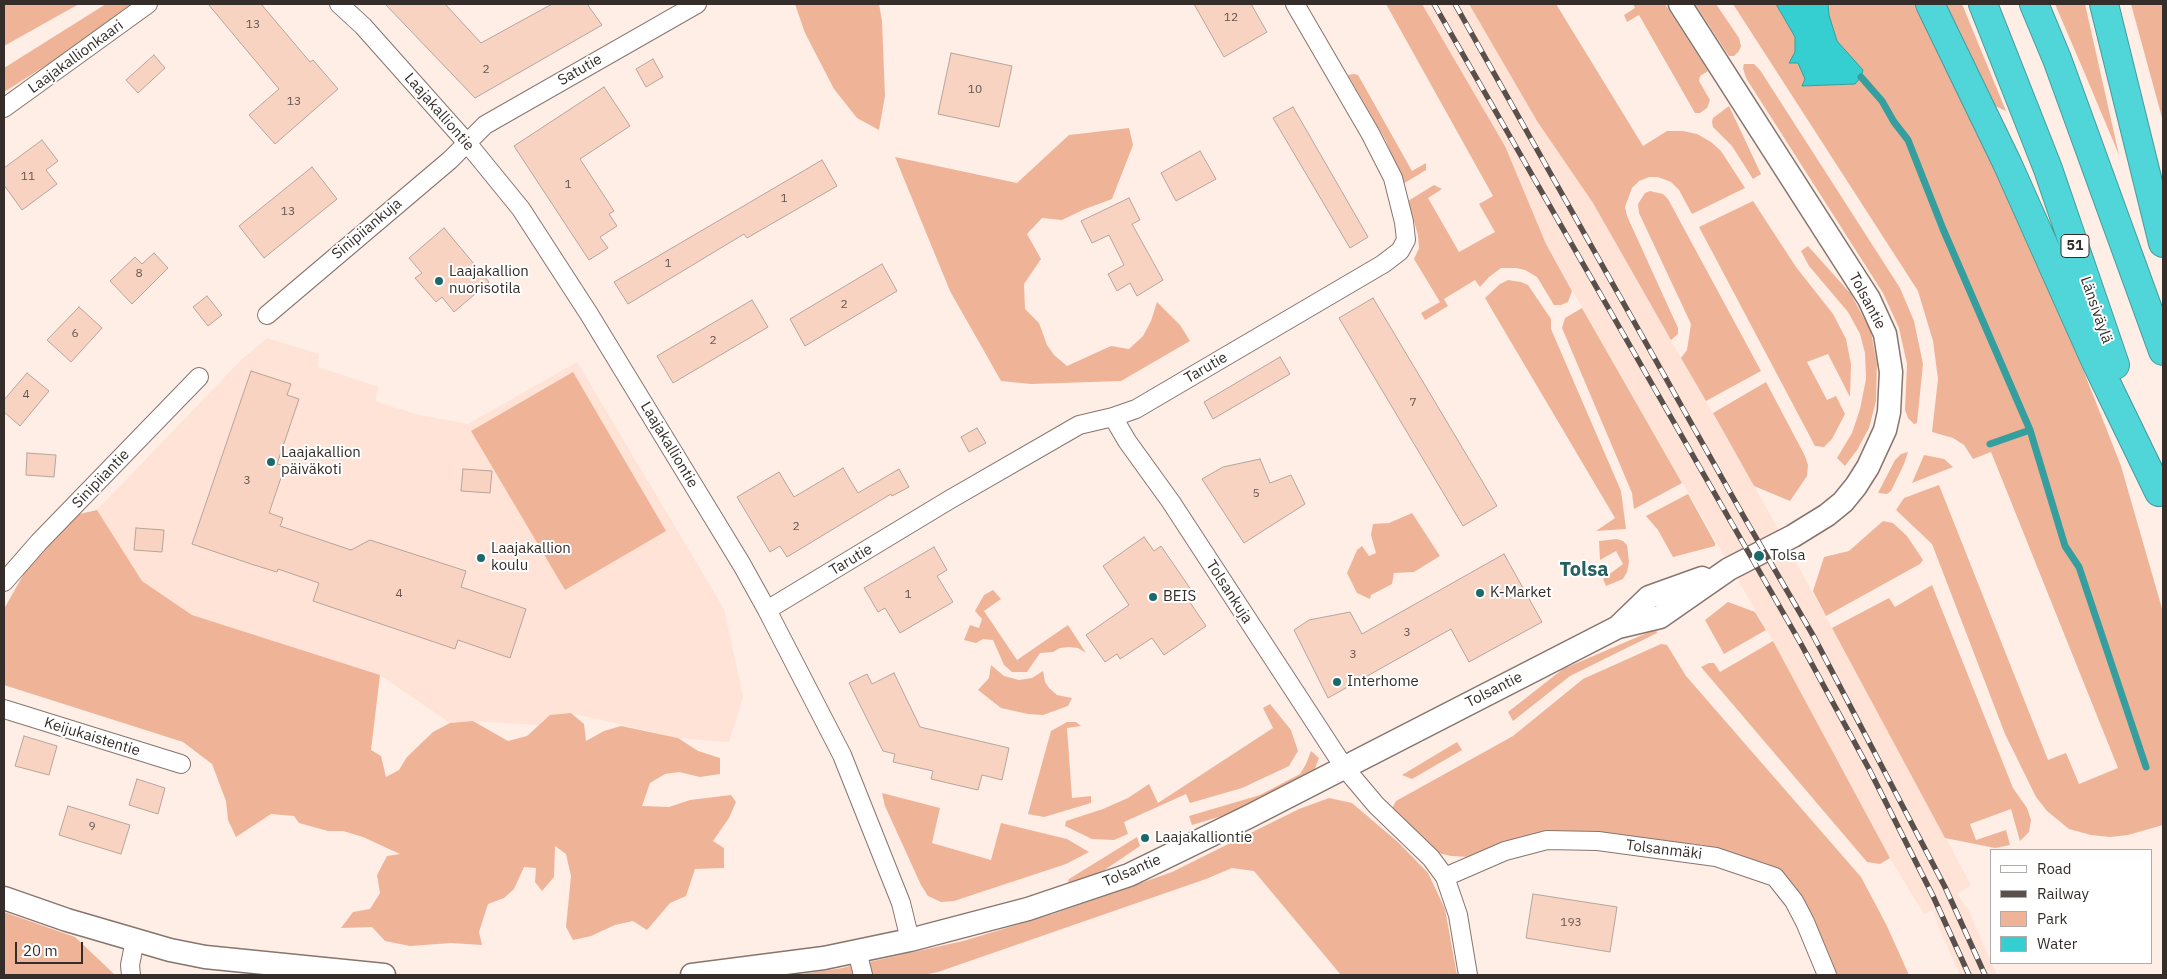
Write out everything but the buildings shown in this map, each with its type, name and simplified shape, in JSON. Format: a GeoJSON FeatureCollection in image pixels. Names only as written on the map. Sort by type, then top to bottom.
{"type":"FeatureCollection","features":[{"type":"Feature","properties":{"kind":"highway"},"geometry":{"type":"LineString","coordinates":[[1930,4],[2007,163],[2096,362],[2161,499]]}},
{"type":"Feature","properties":{"kind":"highway","name":"Länsiväylä"},"geometry":{"type":"LineString","coordinates":[[1983,4],[2048,169],[2161,499]]}},
{"type":"Feature","properties":{"kind":"highway"},"geometry":{"type":"LineString","coordinates":[[2034,4],[2057,59],[2163,351]]}},
{"type":"Feature","properties":{"kind":"highway"},"geometry":{"type":"LineString","coordinates":[[2104,4],[2163,243]]}},
{"type":"Feature","properties":{"kind":"street","name":"Laajakallionkaari"},"geometry":{"type":"LineString","coordinates":[[4,108],[148,4]]}},
{"type":"Feature","properties":{"kind":"street","name":"Laajakalliontie"},"geometry":{"type":"LineString","coordinates":[[339,4],[364,26],[468,144],[521,209],[548,248],[768,610],[842,755],[901,903],[910,940]]}},
{"type":"Feature","properties":{"kind":"street","name":"Satutie"},"geometry":{"type":"LineString","coordinates":[[468,144],[485,125],[697,4]]}},
{"type":"Feature","properties":{"kind":"street","name":"Tarutie"},"geometry":{"type":"LineString","coordinates":[[768,610],[949,500],[1079,425],[1136,409],[1384,264],[1400,251],[1406,240],[1404,222],[1393,178],[1370,133],[1295,4]]}},
{"type":"Feature","properties":{"kind":"street","name":"Tolsantie"},"geometry":{"type":"LineString","coordinates":[[692,975],[824,958],[910,940],[1028,909],[1129,875],[1618,627],[1660,617],[1729,569],[1793,536],[1827,515],[1843,502],[1868,467],[1885,430],[1889,412],[1891,372],[1885,334],[1869,298],[1680,4]]}},
{"type":"Feature","properties":{"kind":"street","name":"Sinipiiankuja"},"geometry":{"type":"LineString","coordinates":[[267,315],[468,144]]}},
{"type":"Feature","properties":{"kind":"street","name":"Sinipiiantie"},"geometry":{"type":"LineString","coordinates":[[4,582],[39,542],[199,377]]}},
{"type":"Feature","properties":{"kind":"street","name":"Tolsankuja"},"geometry":{"type":"LineString","coordinates":[[1112,417],[1171,502],[1344,767],[1376,805],[1431,858],[1446,877]]}},
{"type":"Feature","properties":{"kind":"street","name":"Keijukaistentie"},"geometry":{"type":"LineString","coordinates":[[4,710],[181,764]]}},
{"type":"Feature","properties":{"kind":"street","name":"Tolsanmäki"},"geometry":{"type":"LineString","coordinates":[[1446,877],[1506,851],[1547,840],[1598,840],[1716,856],[1776,877],[1802,915],[1827,975]]}},
{"type":"Feature","properties":{"kind":"street"},"geometry":{"type":"LineString","coordinates":[[1446,877],[1458,915],[1468,975]]}},
{"type":"Feature","properties":{"kind":"street"},"geometry":{"type":"LineString","coordinates":[[4,898],[136,940],[205,957],[384,975]]}},
{"type":"Feature","properties":{"kind":"street"},"geometry":{"type":"LineString","coordinates":[[131,975],[130,965],[136,940]]}},
{"type":"Feature","properties":{"kind":"street"},"geometry":{"type":"LineString","coordinates":[[857,951],[863,975]]}},
{"type":"Feature","properties":{"kind":"shaded area"},"geometry":{"type":"Polygon","coordinates":[[[1422,4],[1469,4],[1537,121],[1593,203],[1770,514],[1971,885],[1957,894],[1968,909],[1990,959],[1990,964],[1992,964],[1997,975],[1960,975],[1933,910],[1924,914],[1890,858],[1773,641],[1546,244],[1505,146],[1422,4]]]}},
{"type":"Feature","properties":{"kind":"shaded area","name":"Laajakallion koulu"},"geometry":{"type":"Polygon","coordinates":[[[267,338],[319,354],[318,367],[379,387],[375,401],[415,414],[468,424],[577,362],[724,609],[743,697],[729,742],[678,738],[571,713],[550,715],[538,725],[473,721],[450,723],[380,675],[192,615],[142,581],[97,510],[241,360],[267,338]]]}},
{"type":"Feature","properties":{"kind":"green space"},"geometry":{"type":"Polygon","coordinates":[[[4,4],[79,4],[4,46],[4,4]]]}},
{"type":"Feature","properties":{"kind":"green space"},"geometry":{"type":"Polygon","coordinates":[[[106,4],[131,4],[61,56],[4,92],[4,68],[106,4]]]}},
{"type":"Feature","properties":{"kind":"green space"},"geometry":{"type":"Polygon","coordinates":[[[795,4],[879,4],[882,21],[885,96],[879,130],[857,118],[834,89],[805,33],[795,4]]]}},
{"type":"Feature","properties":{"kind":"green space"},"geometry":{"type":"Polygon","coordinates":[[[1386,4],[1422,4],[1505,146],[1546,244],[1572,291],[1568,302],[1554,305],[1537,277],[1525,270],[1501,268],[1480,287],[1475,280],[1444,299],[1448,306],[1425,320],[1421,313],[1440,302],[1414,259],[1419,248],[1418,235],[1408,201],[1434,185],[1442,189],[1428,198],[1459,252],[1495,232],[1479,204],[1493,196],[1386,4]]]}},
{"type":"Feature","properties":{"kind":"green space"},"geometry":{"type":"Polygon","coordinates":[[[1469,4],[1556,4],[1643,146],[1667,131],[1683,131],[1697,134],[1711,142],[1721,151],[1745,188],[1692,214],[1679,190],[1671,182],[1658,177],[1649,177],[1639,181],[1632,188],[1625,207],[1627,216],[1678,328],[1678,334],[1671,340],[1593,203],[1537,121],[1469,4]]]}},
{"type":"Feature","properties":{"kind":"green space"},"geometry":{"type":"Polygon","coordinates":[[[1633,4],[1665,4],[1708,71],[1700,76],[1699,81],[1710,100],[1707,108],[1700,113],[1695,113],[1639,15],[1627,22],[1624,15],[1635,8],[1633,4]]]}},
{"type":"Feature","properties":{"kind":"green space"},"geometry":{"type":"Polygon","coordinates":[[[1695,4],[1716,4],[1739,38],[1741,46],[1734,56],[1729,56],[1695,4]]]}},
{"type":"Feature","properties":{"kind":"green space"},"geometry":{"type":"Polygon","coordinates":[[[1733,4],[1915,4],[2034,245],[2121,466],[2163,612],[2163,825],[2128,835],[2110,837],[2091,835],[2069,829],[2047,811],[2036,797],[2005,734],[1932,544],[1896,510],[1904,498],[1939,485],[2048,760],[2066,753],[2079,784],[2118,768],[1991,452],[1973,459],[1964,445],[1953,438],[1932,432],[1938,379],[1933,341],[1918,291],[1733,4]]]}},
{"type":"Feature","properties":{"kind":"green space"},"geometry":{"type":"Polygon","coordinates":[[[1946,4],[1962,4],[2006,111],[1993,105],[1946,4]]]}},
{"type":"Feature","properties":{"kind":"green space"},"geometry":{"type":"Polygon","coordinates":[[[2055,4],[2085,4],[2119,155],[2085,74],[2055,4]]]}},
{"type":"Feature","properties":{"kind":"green space"},"geometry":{"type":"Polygon","coordinates":[[[2131,4],[2163,4],[2163,122],[2161,114],[2131,4]]]}},
{"type":"Feature","properties":{"kind":"green space"},"geometry":{"type":"Polygon","coordinates":[[[1744,64],[1754,64],[1760,70],[1900,288],[1914,321],[1923,364],[1917,423],[1914,424],[1908,418],[1905,410],[1907,364],[1899,328],[1883,293],[1746,78],[1743,68],[1744,64]]]}},
{"type":"Feature","properties":{"kind":"green space"},"geometry":{"type":"Polygon","coordinates":[[[1348,75],[1358,75],[1412,171],[1426,163],[1426,170],[1403,184],[1386,141],[1348,75]]]}},
{"type":"Feature","properties":{"kind":"green space"},"geometry":{"type":"Polygon","coordinates":[[[1729,106],[1761,174],[1753,179],[1732,146],[1713,127],[1713,118],[1729,106]]]}},
{"type":"Feature","properties":{"kind":"green space"},"geometry":{"type":"Polygon","coordinates":[[[1129,128],[1133,145],[1112,199],[1062,220],[1042,218],[1027,234],[1041,259],[1024,284],[1025,309],[1039,323],[1047,345],[1054,355],[1067,366],[1111,346],[1129,349],[1143,336],[1151,321],[1157,302],[1180,325],[1190,341],[1121,381],[1031,384],[1001,381],[950,291],[895,157],[1017,183],[1069,135],[1129,128]]]}},
{"type":"Feature","properties":{"kind":"green space"},"geometry":{"type":"Polygon","coordinates":[[[1650,191],[1663,194],[1668,199],[1761,371],[1706,401],[1681,358],[1687,350],[1691,324],[1639,213],[1638,204],[1645,193],[1650,191]]]}},
{"type":"Feature","properties":{"kind":"green space"},"geometry":{"type":"Polygon","coordinates":[[[1753,201],[1796,267],[1833,314],[1846,339],[1851,364],[1850,397],[1828,354],[1807,362],[1827,400],[1836,396],[1845,414],[1832,439],[1824,447],[1815,446],[1699,227],[1753,201]]]}},
{"type":"Feature","properties":{"kind":"green space"},"geometry":{"type":"Polygon","coordinates":[[[1808,246],[1851,294],[1871,332],[1877,364],[1876,401],[1869,428],[1857,450],[1845,466],[1837,458],[1852,433],[1860,409],[1866,379],[1865,353],[1860,334],[1848,312],[1809,266],[1801,251],[1808,246]]]}},
{"type":"Feature","properties":{"kind":"green space"},"geometry":{"type":"Polygon","coordinates":[[[1508,280],[1528,285],[1551,319],[1551,329],[1621,491],[1626,529],[1596,531],[1615,518],[1485,298],[1500,284],[1508,280]]]}},
{"type":"Feature","properties":{"kind":"green space"},"geometry":{"type":"Polygon","coordinates":[[[1582,308],[1682,483],[1634,509],[1632,493],[1562,328],[1565,318],[1582,308]]]}},
{"type":"Feature","properties":{"kind":"green space"},"geometry":{"type":"Polygon","coordinates":[[[573,372],[666,531],[565,590],[471,431],[573,372]]]}},
{"type":"Feature","properties":{"kind":"green space"},"geometry":{"type":"Polygon","coordinates":[[[1766,382],[1808,465],[1807,476],[1790,501],[1754,486],[1713,413],[1766,382]]]}},
{"type":"Feature","properties":{"kind":"green space"},"geometry":{"type":"Polygon","coordinates":[[[1908,452],[1891,491],[1887,494],[1878,493],[1895,460],[1901,454],[1908,452]]]}},
{"type":"Feature","properties":{"kind":"green space"},"geometry":{"type":"Polygon","coordinates":[[[1924,455],[1944,459],[1953,467],[1912,483],[1924,455]]]}},
{"type":"Feature","properties":{"kind":"green space"},"geometry":{"type":"Polygon","coordinates":[[[1688,494],[1715,546],[1673,557],[1658,530],[1646,516],[1688,494]]]}},
{"type":"Feature","properties":{"kind":"green space"},"geometry":{"type":"Polygon","coordinates":[[[97,510],[142,581],[192,615],[380,675],[371,750],[381,756],[386,777],[399,770],[407,757],[433,732],[450,723],[473,721],[508,741],[527,736],[550,715],[571,713],[584,724],[586,741],[604,731],[621,726],[678,738],[698,751],[720,758],[720,774],[700,777],[679,772],[665,774],[650,783],[642,806],[669,807],[690,800],[731,795],[736,802],[729,818],[713,841],[724,848],[724,868],[695,869],[686,896],[670,903],[647,930],[633,921],[615,925],[591,936],[573,940],[566,927],[571,876],[566,854],[555,846],[554,877],[542,891],[535,882],[536,868],[524,867],[514,889],[504,898],[488,904],[479,932],[482,945],[451,943],[410,946],[385,941],[372,927],[341,928],[353,912],[370,909],[380,893],[377,875],[387,856],[400,854],[363,837],[343,831],[328,831],[299,823],[294,816],[271,814],[236,837],[228,820],[226,801],[212,764],[183,742],[4,685],[4,609],[35,554],[75,515],[97,510]]]}},
{"type":"Feature","properties":{"kind":"green space"},"geometry":{"type":"Polygon","coordinates":[[[1412,513],[1440,556],[1414,572],[1394,573],[1392,584],[1371,595],[1370,599],[1357,593],[1347,573],[1357,550],[1362,546],[1369,556],[1376,553],[1371,535],[1373,524],[1389,523],[1412,513]]]}},
{"type":"Feature","properties":{"kind":"green space"},"geometry":{"type":"Polygon","coordinates":[[[1883,521],[1893,523],[1907,536],[1923,560],[1920,564],[1826,616],[1813,591],[1824,557],[1849,551],[1883,521]]]}},
{"type":"Feature","properties":{"kind":"green space"},"geometry":{"type":"Polygon","coordinates":[[[1617,539],[1627,545],[1629,562],[1627,572],[1623,579],[1606,586],[1603,579],[1623,564],[1616,551],[1600,560],[1599,541],[1617,539]]]}},
{"type":"Feature","properties":{"kind":"green space"},"geometry":{"type":"Polygon","coordinates":[[[1932,585],[2013,788],[2027,808],[2031,820],[2029,832],[2020,841],[2011,809],[1970,824],[1976,840],[2006,830],[2010,845],[1995,848],[1945,838],[1832,628],[1889,598],[1895,607],[1932,585]]]}},
{"type":"Feature","properties":{"kind":"green space"},"geometry":{"type":"Polygon","coordinates":[[[993,590],[1001,599],[984,611],[1017,660],[1068,625],[1086,653],[1078,648],[1069,647],[1060,648],[1053,652],[1040,653],[1027,672],[1012,672],[1004,665],[993,640],[983,639],[976,643],[964,640],[970,625],[979,628],[982,619],[975,611],[984,595],[993,590]]]}},
{"type":"Feature","properties":{"kind":"green space"},"geometry":{"type":"Polygon","coordinates":[[[1728,602],[1755,612],[1766,630],[1724,654],[1705,620],[1728,602]]]}},
{"type":"Feature","properties":{"kind":"green space"},"geometry":{"type":"Polygon","coordinates":[[[1656,629],[1657,633],[1570,676],[1513,721],[1508,712],[1563,669],[1656,629]]]}},
{"type":"Feature","properties":{"kind":"green space"},"geometry":{"type":"Polygon","coordinates":[[[1773,641],[1890,858],[1880,864],[1867,862],[1701,667],[1714,663],[1720,672],[1773,641]]]}},
{"type":"Feature","properties":{"kind":"green space"},"geometry":{"type":"Polygon","coordinates":[[[1661,644],[1667,645],[1686,676],[1861,877],[1886,924],[1909,975],[1831,975],[1763,865],[1731,853],[1604,838],[1469,857],[1451,856],[1434,852],[1391,810],[1396,801],[1513,736],[1583,679],[1661,644]]]}},
{"type":"Feature","properties":{"kind":"green space"},"geometry":{"type":"Polygon","coordinates":[[[991,665],[1004,676],[1019,680],[1032,678],[1043,671],[1045,682],[1049,688],[1057,695],[1072,698],[1068,706],[1043,715],[1001,708],[978,690],[989,678],[991,665]]]}},
{"type":"Feature","properties":{"kind":"green space"},"geometry":{"type":"Polygon","coordinates":[[[1270,704],[1291,730],[1298,751],[1289,766],[1242,788],[1190,803],[1186,794],[1124,822],[1128,834],[1114,840],[1092,839],[1065,826],[1066,821],[1103,809],[1128,798],[1149,784],[1158,803],[1273,728],[1263,708],[1270,704]]]}},
{"type":"Feature","properties":{"kind":"green space"},"geometry":{"type":"Polygon","coordinates":[[[1067,722],[1076,722],[1081,726],[1067,728],[1072,798],[1091,796],[1091,803],[1044,817],[1028,814],[1051,731],[1067,722]]]}},
{"type":"Feature","properties":{"kind":"green space"},"geometry":{"type":"Polygon","coordinates":[[[1457,742],[1462,750],[1412,779],[1402,775],[1457,742]]]}},
{"type":"Feature","properties":{"kind":"green space"},"geometry":{"type":"Polygon","coordinates":[[[1311,751],[1319,758],[1314,771],[1255,806],[1192,825],[1189,816],[1260,795],[1300,774],[1311,751]]]}},
{"type":"Feature","properties":{"kind":"green space"},"geometry":{"type":"Polygon","coordinates":[[[882,793],[940,808],[932,843],[991,860],[1001,823],[1067,839],[1089,852],[1066,864],[954,901],[941,902],[928,896],[921,885],[885,806],[882,793]]]}},
{"type":"Feature","properties":{"kind":"green space"},"geometry":{"type":"Polygon","coordinates":[[[1329,798],[1352,803],[1399,843],[1428,873],[1445,909],[1457,975],[1341,975],[1254,871],[1232,868],[1206,879],[938,972],[923,975],[795,975],[842,968],[963,941],[1053,914],[1172,872],[1299,809],[1329,798]]]}},
{"type":"Feature","properties":{"kind":"green space"},"geometry":{"type":"Polygon","coordinates":[[[1137,837],[1140,846],[1103,871],[1074,883],[1068,882],[1069,879],[1137,837]]]}},
{"type":"Feature","properties":{"kind":"green space"},"geometry":{"type":"Polygon","coordinates":[[[4,912],[75,937],[114,974],[121,975],[4,975],[4,912]]]}},
{"type":"Feature","properties":{"kind":"water"},"geometry":{"type":"Polygon","coordinates":[[[1776,4],[1828,4],[1829,15],[1837,41],[1863,70],[1861,77],[1855,84],[1802,86],[1805,79],[1798,63],[1789,63],[1795,52],[1795,37],[1776,4]]]}},
{"type":"Feature","properties":{"kind":"waterway"},"geometry":{"type":"LineString","coordinates":[[1861,77],[1882,101],[1894,122],[1908,140],[1943,229],[2030,430],[2065,546],[2079,567],[2146,767]]}},
{"type":"Feature","properties":{"kind":"waterway"},"geometry":{"type":"LineString","coordinates":[[1990,444],[2030,430]]}},
{"type":"Feature","properties":{"kind":"railway"},"geometry":{"type":"LineString","coordinates":[[1434,4],[1801,644],[1869,769],[1933,896],[1969,975]]}},
{"type":"Feature","properties":{"kind":"railway"},"geometry":{"type":"LineString","coordinates":[[1455,4],[1744,517],[1814,637],[1945,887],[1985,975]]}},
{"type":"Feature","properties":{"kind":"place","name":"Laajakallion nuorisotila"},"geometry":{"type":"Point","coordinates":[439,281]}},
{"type":"Feature","properties":{"kind":"place","name":"Laajakallion päiväkoti"},"geometry":{"type":"Point","coordinates":[271,462]}},
{"type":"Feature","properties":{"kind":"place","name":"Tolsa"},"geometry":{"type":"Point","coordinates":[1759,556]}},
{"type":"Feature","properties":{"kind":"place","name":"Laajakallion koulu"},"geometry":{"type":"Point","coordinates":[481,558]}},
{"type":"Feature","properties":{"kind":"place","name":"K-Market"},"geometry":{"type":"Point","coordinates":[1480,593]}},
{"type":"Feature","properties":{"kind":"place","name":"BEIS"},"geometry":{"type":"Point","coordinates":[1153,597]}},
{"type":"Feature","properties":{"kind":"place","name":"Interhome"},"geometry":{"type":"Point","coordinates":[1337,682]}},
{"type":"Feature","properties":{"kind":"place","name":"Laajakalliontie"},"geometry":{"type":"Point","coordinates":[1145,838]}},
{"type":"Feature","properties":{"kind":"district","name":"Tolsa"},"geometry":{"type":"Point","coordinates":[1584,570]}}]}
